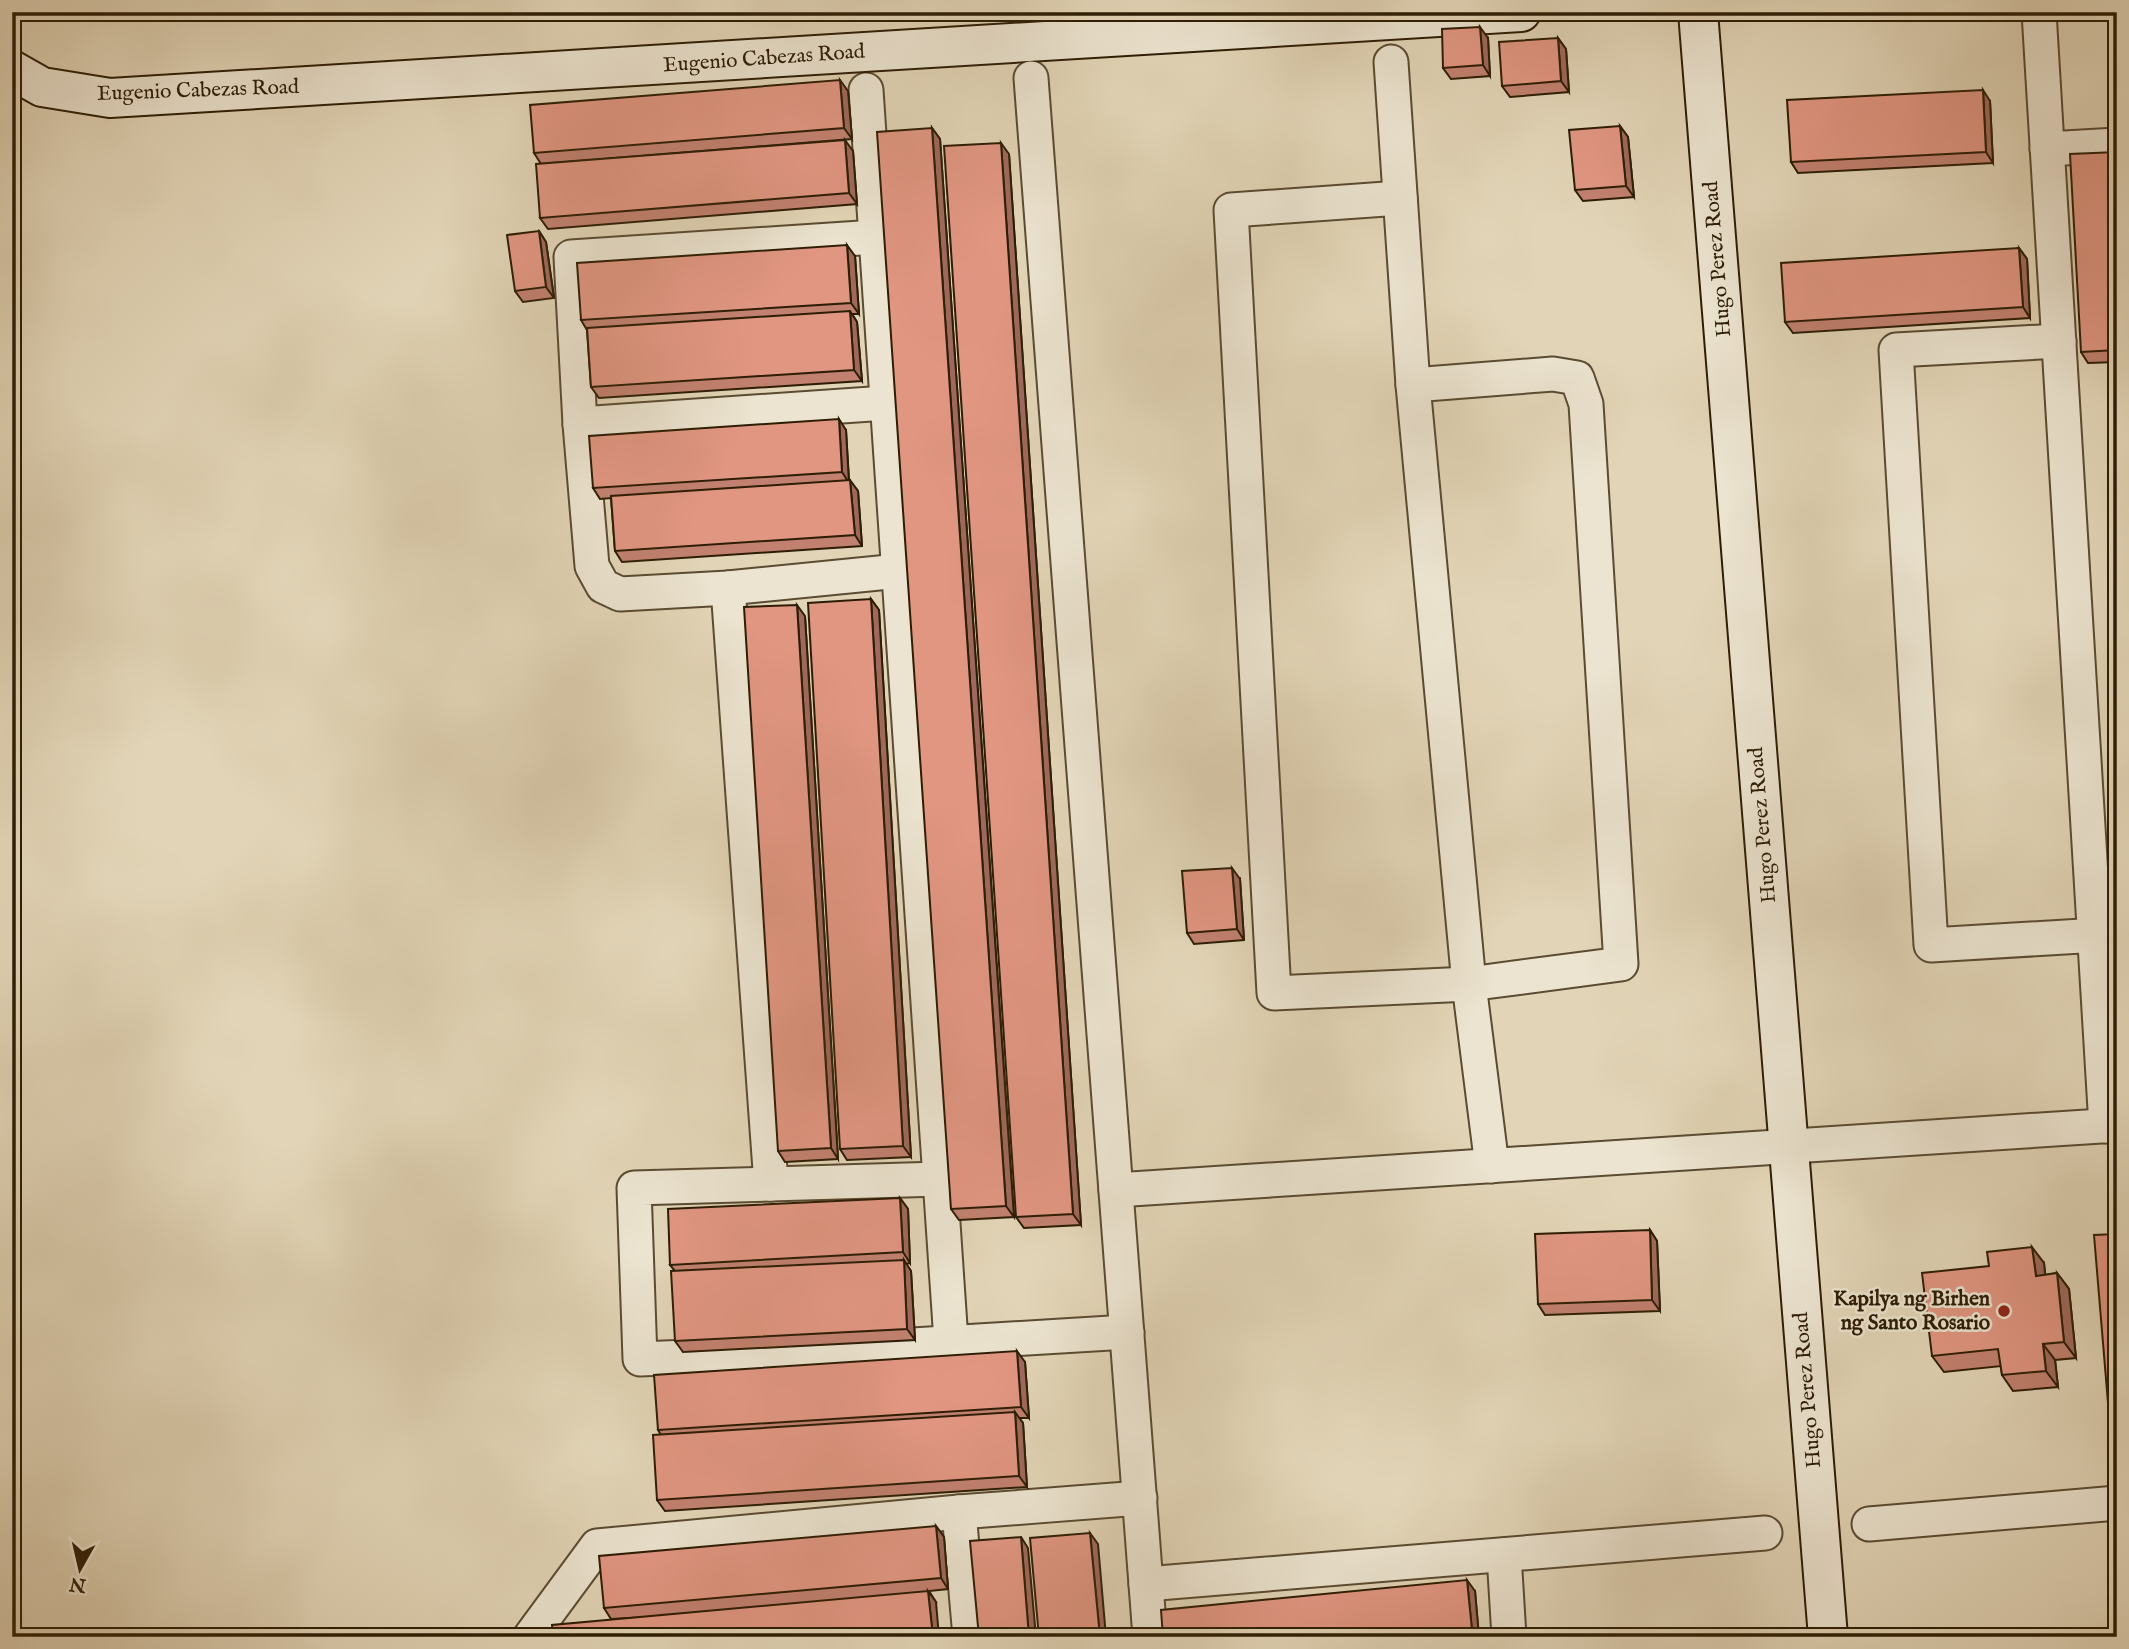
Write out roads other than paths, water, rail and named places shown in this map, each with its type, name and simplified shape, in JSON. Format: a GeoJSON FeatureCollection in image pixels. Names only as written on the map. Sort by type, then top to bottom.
{"type":"FeatureCollection","features":[{"type":"Feature","properties":{"kind":"street","name":"Eugenio Cabezas Road"},"geometry":{"type":"LineString","coordinates":[[12,70],[42,87],[110,98],[1521,12]]}},
{"type":"Feature","properties":{"kind":"street","name":"Hugo Perez Road"},"geometry":{"type":"LineString","coordinates":[[1698,12],[1828,1637]]}},
{"type":"Feature","properties":{"kind":"street"},"geometry":{"type":"LineString","coordinates":[[1116,1191],[2111,1126],[2105,934],[2059,341],[2039,12]]}},
{"type":"Feature","properties":{"kind":"street"},"geometry":{"type":"LineString","coordinates":[[1391,61],[1413,385],[1469,984],[1492,1166]]}},
{"type":"Feature","properties":{"kind":"street"},"geometry":{"type":"LineString","coordinates":[[1031,78],[1150,1637]]}},
{"type":"Feature","properties":{"kind":"street"},"geometry":{"type":"LineString","coordinates":[[866,90],[951,1341]]}},
{"type":"Feature","properties":{"kind":"street"},"geometry":{"type":"LineString","coordinates":[[2047,149],[2117,145]]}},
{"type":"Feature","properties":{"kind":"street"},"geometry":{"type":"LineString","coordinates":[[1401,198],[1231,210],[1274,993],[1469,984],[1621,964],[1586,404],[1577,378],[1553,374],[1413,385]]}},
{"type":"Feature","properties":{"kind":"street"},"geometry":{"type":"LineString","coordinates":[[876,237],[571,257],[580,424],[592,566],[603,586],[620,594],[729,588],[898,572]]}},
{"type":"Feature","properties":{"kind":"street"},"geometry":{"type":"LineString","coordinates":[[2059,341],[1896,350],[1931,944],[2105,934]]}},
{"type":"Feature","properties":{"kind":"street"},"geometry":{"type":"LineString","coordinates":[[580,424],[887,404]]}},
{"type":"Feature","properties":{"kind":"street"},"geometry":{"type":"LineString","coordinates":[[729,588],[771,1184]]}},
{"type":"Feature","properties":{"kind":"street"},"geometry":{"type":"LineString","coordinates":[[940,1179],[634,1188],[640,1359],[1126,1332]]}},
{"type":"Feature","properties":{"kind":"street"},"geometry":{"type":"LineString","coordinates":[[530,1637],[597,1546],[1140,1498]]}},
{"type":"Feature","properties":{"kind":"street"},"geometry":{"type":"LineString","coordinates":[[1869,1524],[2117,1503]]}},
{"type":"Feature","properties":{"kind":"street"},"geometry":{"type":"LineString","coordinates":[[959,1512],[970,1637]]}},
{"type":"Feature","properties":{"kind":"street"},"geometry":{"type":"LineString","coordinates":[[1146,1584],[1765,1532]]}},
{"type":"Feature","properties":{"kind":"street"},"geometry":{"type":"LineString","coordinates":[[1504,1555],[1509,1637]]}},
{"type":"Feature","properties":{"kind":"place","name":"Kapilya ng Birhen ng Santo Rosario"},"geometry":{"type":"Point","coordinates":[2004,1311]}}]}
